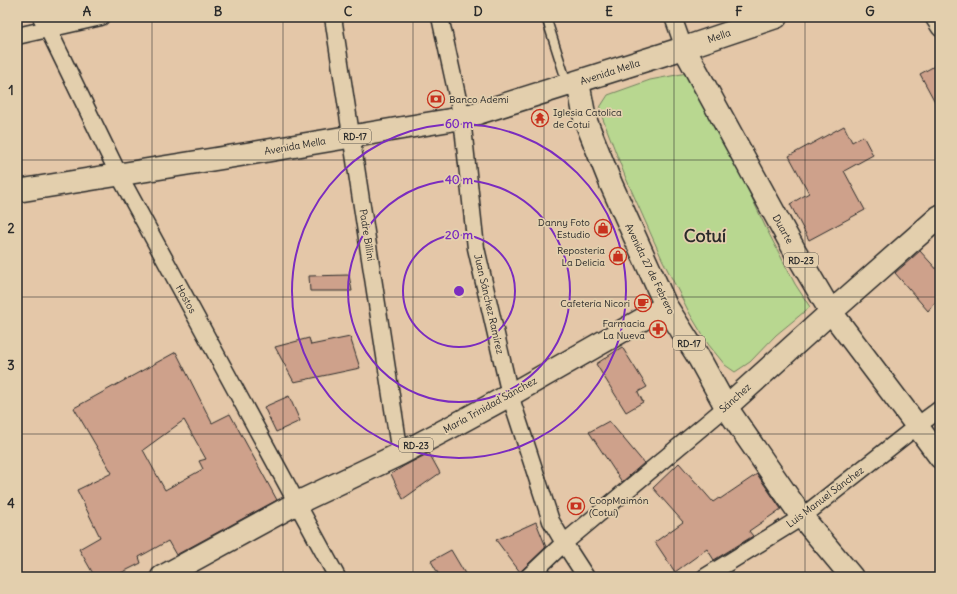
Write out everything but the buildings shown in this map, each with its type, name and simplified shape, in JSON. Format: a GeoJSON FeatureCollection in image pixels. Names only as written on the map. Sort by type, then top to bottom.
{"type":"FeatureCollection","features":[{"type":"Feature","properties":{"kind":"main road","name":"Mella"},"geometry":{"type":"LineString","coordinates":[[684,48],[776,17]]}},
{"type":"Feature","properties":{"kind":"main road","name":"Avenida Mella"},"geometry":{"type":"LineString","coordinates":[[17,191],[462,118],[684,48]]}},
{"type":"Feature","properties":{"kind":"main road","name":"Duarte"},"geometry":{"type":"LineString","coordinates":[[684,48],[795,251],[831,312],[940,457]]}},
{"type":"Feature","properties":{"kind":"main road","name":"Avenida 27 de Febrero"},"geometry":{"type":"LineString","coordinates":[[573,83],[585,120],[610,184],[666,306],[699,358],[726,407],[802,517],[852,577]]}},
{"type":"Feature","properties":{"kind":"main road","name":"Sánchez"},"geometry":{"type":"LineString","coordinates":[[726,407],[940,216]]}},
{"type":"Feature","properties":{"kind":"main road","name":"María Trinidad Sánchez"},"geometry":{"type":"LineString","coordinates":[[162,577],[297,503],[400,454],[510,395],[666,306]]}},
{"type":"Feature","properties":{"kind":"street"},"geometry":{"type":"LineString","coordinates":[[17,36],[44,23],[101,17]]}},
{"type":"Feature","properties":{"kind":"street","name":"Padre Billini"},"geometry":{"type":"LineString","coordinates":[[333,17],[400,454]]}},
{"type":"Feature","properties":{"kind":"street","name":"Juan Sánchez Ramírez"},"geometry":{"type":"LineString","coordinates":[[440,17],[462,118],[476,248],[510,395],[551,521],[586,577]]}},
{"type":"Feature","properties":{"kind":"street"},"geometry":{"type":"LineString","coordinates":[[673,17],[684,48]]}},
{"type":"Feature","properties":{"kind":"street"},"geometry":{"type":"LineString","coordinates":[[933,17],[940,28]]}},
{"type":"Feature","properties":{"kind":"street","name":"Hostos"},"geometry":{"type":"LineString","coordinates":[[44,23],[119,175],[337,577]]}},
{"type":"Feature","properties":{"kind":"street","name":"Sánchez"},"geometry":{"type":"LineString","coordinates":[[528,577],[564,543],[726,407]]}},
{"type":"Feature","properties":{"kind":"street","name":"Luis Manuel Sánchez"},"geometry":{"type":"LineString","coordinates":[[705,577],[802,517],[940,408]]}},
{"type":"Feature","properties":{"kind":"lane"},"geometry":{"type":"LineString","coordinates":[[546,17],[573,83]]}},
{"type":"Feature","properties":{"kind":"green space"},"geometry":{"type":"Polygon","coordinates":[[[687,73],[720,130],[765,226],[795,284],[810,307],[776,335],[750,362],[735,372],[725,365],[708,344],[690,314],[662,259],[625,176],[599,109],[608,95],[650,80],[687,73]]]}},
{"type":"Feature","properties":{"kind":"place","name":"Banco Ademi"},"geometry":{"type":"Point","coordinates":[436,99]}},
{"type":"Feature","properties":{"kind":"place","name":"Iglesia Catolica de Cotui"},"geometry":{"type":"Point","coordinates":[540,118]}},
{"type":"Feature","properties":{"kind":"place","name":"Danny Foto Estudio"},"geometry":{"type":"Point","coordinates":[603,228]}},
{"type":"Feature","properties":{"kind":"place","name":"Repostería La Delicia"},"geometry":{"type":"Point","coordinates":[618,256]}},
{"type":"Feature","properties":{"kind":"place","name":"Cafetería Nicori"},"geometry":{"type":"Point","coordinates":[643,303]}},
{"type":"Feature","properties":{"kind":"place","name":"Farmacia La Nueva"},"geometry":{"type":"Point","coordinates":[658,329]}},
{"type":"Feature","properties":{"kind":"place","name":"CoopMaimón (Cotuí)"},"geometry":{"type":"Point","coordinates":[576,506]}},
{"type":"Feature","properties":{"kind":"district","name":"Cotuí"},"geometry":{"type":"Point","coordinates":[705,235]}}]}
